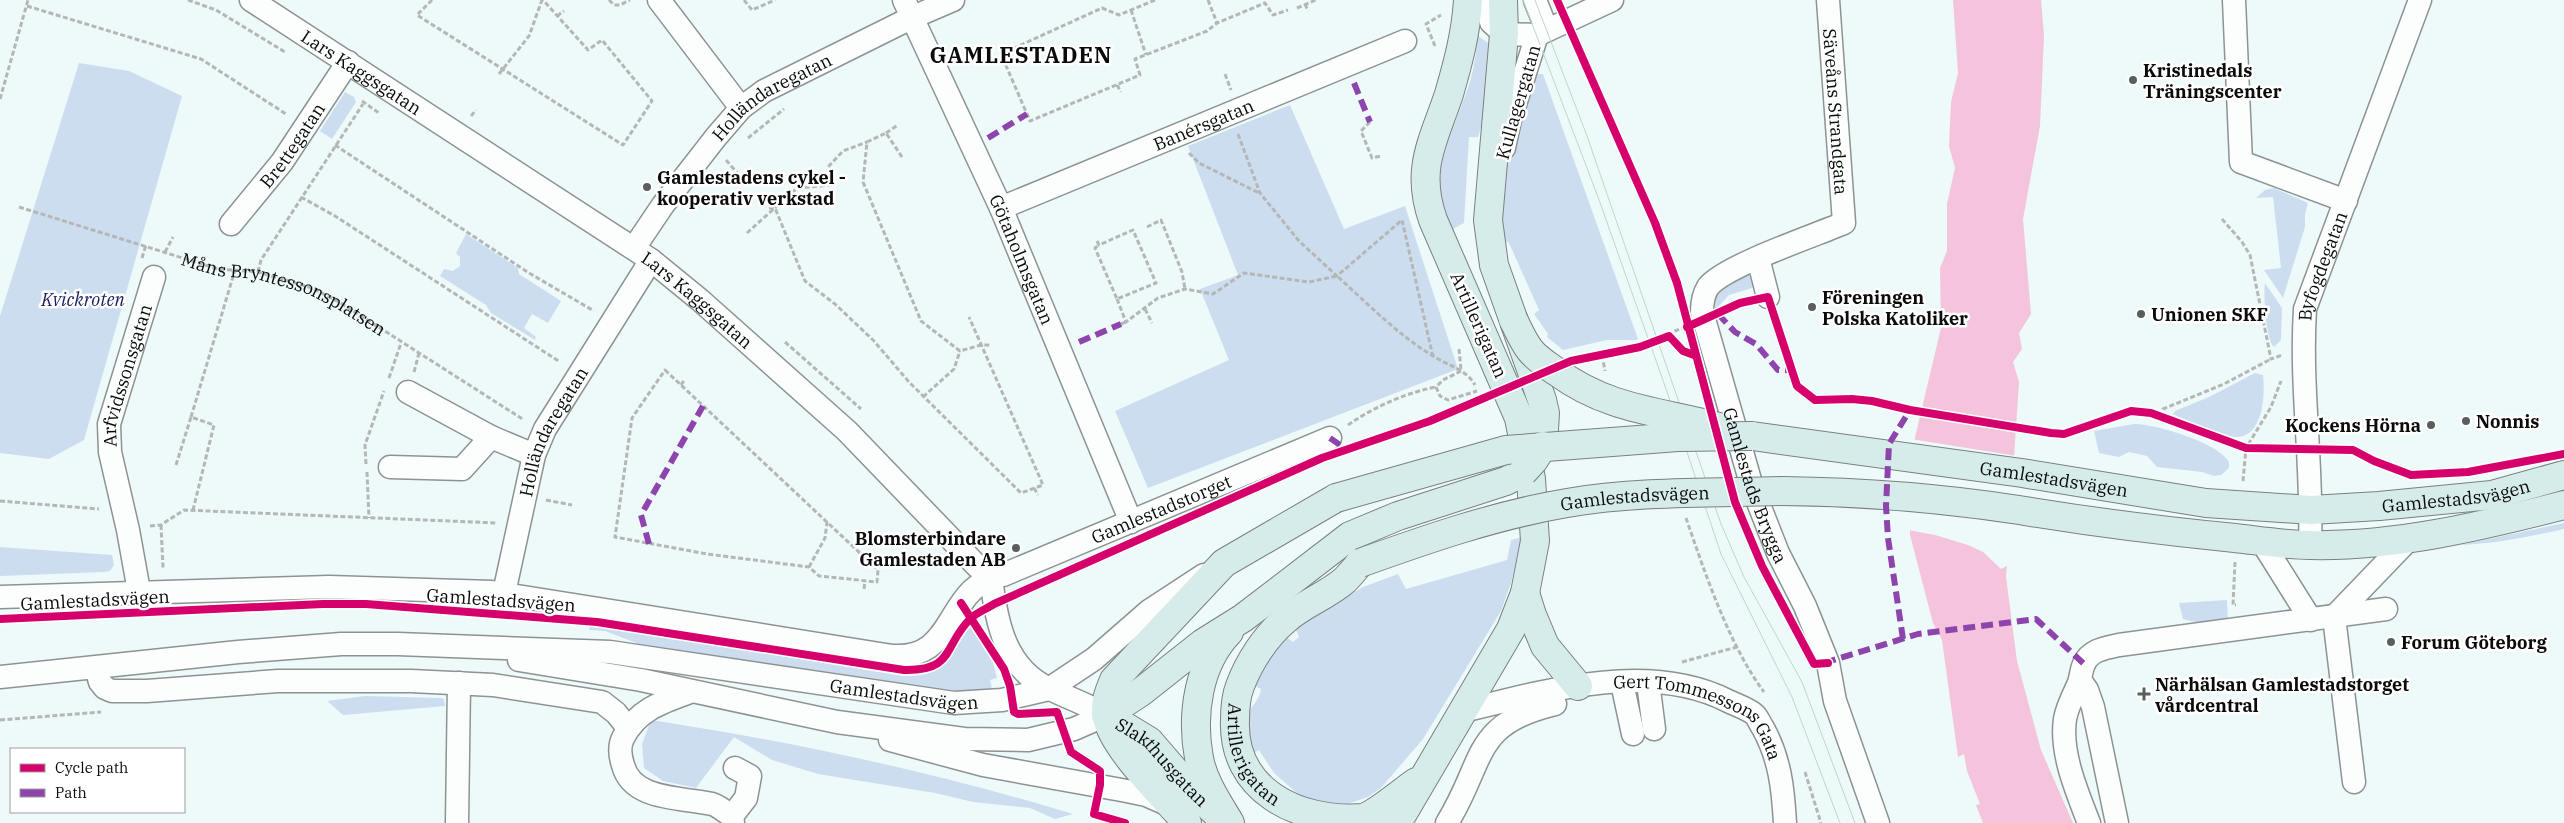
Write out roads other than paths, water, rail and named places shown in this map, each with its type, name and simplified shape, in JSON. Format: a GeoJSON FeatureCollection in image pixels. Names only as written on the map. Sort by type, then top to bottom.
{"type":"FeatureCollection","features":[{"type":"Feature","properties":{"kind":"main road","name":"Artillerigatan"},"geometry":{"type":"LineString","coordinates":[[1395,823],[1399,820],[1512,630],[1525,593],[1535,541],[1531,479],[1519,418],[1433,220],[1425,189],[1425,166],[1461,51],[1468,0]]}},
{"type":"Feature","properties":{"kind":"main road","name":"Artillerigatan"},"geometry":{"type":"LineString","coordinates":[[1502,0],[1504,34],[1488,220],[1494,266],[1542,400],[1545,413],[1543,446]]}},
{"type":"Feature","properties":{"kind":"main road","name":"Artillerigatan"},"geometry":{"type":"LineString","coordinates":[[1513,319],[1530,350],[1544,363],[1576,386],[1595,396],[1632,408],[1677,416],[1752,436]]}},
{"type":"Feature","properties":{"kind":"main road","name":"Gamlestadsvägen"},"geometry":{"type":"LineString","coordinates":[[1106,715],[1107,697],[1114,680],[1224,563],[1336,498],[1506,450],[1678,436],[1752,436],[2086,483],[2206,502],[2311,510],[2379,506],[2492,495],[2564,475]]}},
{"type":"Feature","properties":{"kind":"main road","name":"Gamlestadsvägen"},"geometry":{"type":"LineString","coordinates":[[1106,715],[1141,692],[1203,643],[1243,618],[1350,536],[1398,516],[1506,481],[1523,472],[1543,446]]}},
{"type":"Feature","properties":{"kind":"main road","name":"Gamlestadsvägen"},"geometry":{"type":"LineString","coordinates":[[1286,584],[1360,563],[1480,523],[1568,503],[1669,494],[1857,492],[2018,510],[2085,522],[2262,542],[2310,545],[2410,538],[2500,521],[2564,504]]}},
{"type":"Feature","properties":{"kind":"main road","name":"Artillerigatan"},"geometry":{"type":"LineString","coordinates":[[1360,563],[1345,580],[1285,620],[1249,665],[1239,688],[1235,710],[1234,737],[1239,756],[1260,792],[1291,814],[1311,819],[1346,821],[1365,818],[1422,779]]}},
{"type":"Feature","properties":{"kind":"main road"},"geometry":{"type":"LineString","coordinates":[[1525,593],[1545,646],[1578,686]]}},
{"type":"Feature","properties":{"kind":"main road","name":"Slakthusgatan"},"geometry":{"type":"LineString","coordinates":[[1228,823],[1212,795],[1199,759],[1196,718],[1202,681],[1212,657],[1226,636],[1243,618]]}},
{"type":"Feature","properties":{"kind":"main road","name":"Slakthusgatan"},"geometry":{"type":"LineString","coordinates":[[1106,715],[1116,739],[1180,815]]}},
{"type":"Feature","properties":{"kind":"main road","name":"Slakthusgatan"},"geometry":{"type":"LineString","coordinates":[[1106,715],[1131,728],[1149,741],[1187,785],[1228,823]]}},
{"type":"Feature","properties":{"kind":"main road"},"geometry":{"type":"LineString","coordinates":[[1413,823],[1427,794],[1422,779]]}},
{"type":"Feature","properties":{"kind":"street","name":"Lars Kaggsgatan"},"geometry":{"type":"LineString","coordinates":[[251,0],[643,254],[700,300],[847,431],[977,566],[990,577]]}},
{"type":"Feature","properties":{"kind":"street"},"geometry":{"type":"LineString","coordinates":[[659,0],[741,108]]}},
{"type":"Feature","properties":{"kind":"street","name":"Holländaregatan"},"geometry":{"type":"LineString","coordinates":[[504,593],[524,451],[545,429],[643,254],[662,205],[741,108],[764,90],[907,9],[953,0]]}},
{"type":"Feature","properties":{"kind":"street"},"geometry":{"type":"LineString","coordinates":[[1486,0],[1491,22],[1504,34],[1542,33],[1535,0]]}},
{"type":"Feature","properties":{"kind":"street","name":"Kullagergatan"},"geometry":{"type":"LineString","coordinates":[[1488,220],[1510,120],[1542,33],[1612,0]]}},
{"type":"Feature","properties":{"kind":"street","name":"Säveåns Strandgata"},"geometry":{"type":"LineString","coordinates":[[1828,0],[1844,223]]}},
{"type":"Feature","properties":{"kind":"street"},"geometry":{"type":"LineString","coordinates":[[2234,0],[2242,162],[2346,201]]}},
{"type":"Feature","properties":{"kind":"street","name":"Byfogdegatan"},"geometry":{"type":"LineString","coordinates":[[2310,545],[2311,510],[2303,342],[2306,309],[2323,258],[2420,0]]}},
{"type":"Feature","properties":{"kind":"street","name":"Götaholmsgatan"},"geometry":{"type":"LineString","coordinates":[[907,9],[1001,208],[1131,522]]}},
{"type":"Feature","properties":{"kind":"street","name":"Banérsgatan"},"geometry":{"type":"LineString","coordinates":[[1001,208],[1405,41]]}},
{"type":"Feature","properties":{"kind":"street","name":"Brettegatan"},"geometry":{"type":"LineString","coordinates":[[231,224],[282,162],[348,62]]}},
{"type":"Feature","properties":{"kind":"street","name":"Gamlestads Brygga"},"geometry":{"type":"LineString","coordinates":[[1844,223],[1758,258],[1719,277],[1709,286],[1703,298],[1703,320],[1726,390],[1752,487],[1778,553],[1805,606],[1828,663],[1835,701],[1878,823]]}},
{"type":"Feature","properties":{"kind":"street"},"geometry":{"type":"LineString","coordinates":[[1758,258],[1768,296]]}},
{"type":"Feature","properties":{"kind":"street","name":"Arfvidssonsgatan"},"geometry":{"type":"LineString","coordinates":[[139,591],[128,530],[110,452],[109,424],[154,277]]}},
{"type":"Feature","properties":{"kind":"street"},"geometry":{"type":"LineString","coordinates":[[408,392],[491,437],[524,451]]}},
{"type":"Feature","properties":{"kind":"street"},"geometry":{"type":"LineString","coordinates":[[390,467],[462,469],[491,437]]}},
{"type":"Feature","properties":{"kind":"street","name":"Gamlestadstorget"},"geometry":{"type":"LineString","coordinates":[[990,577],[1003,575],[1330,438]]}},
{"type":"Feature","properties":{"kind":"street","name":"Gamlestadsvägen"},"geometry":{"type":"LineString","coordinates":[[2334,617],[2410,538]]}},
{"type":"Feature","properties":{"kind":"street"},"geometry":{"type":"LineString","coordinates":[[2262,542],[2311,620]]}},
{"type":"Feature","properties":{"kind":"street","name":"Gamlestadsvägen"},"geometry":{"type":"LineString","coordinates":[[0,677],[238,652],[341,644],[397,644],[460,648],[610,652],[954,703],[1002,700],[1049,689],[1094,659],[1149,611],[1224,563]]}},
{"type":"Feature","properties":{"kind":"street"},"geometry":{"type":"LineString","coordinates":[[990,577],[994,604],[1004,642],[1018,665],[1049,689],[1080,701],[1106,715]]}},
{"type":"Feature","properties":{"kind":"street","name":"Gamlestadsvägen"},"geometry":{"type":"LineString","coordinates":[[0,597],[139,591],[328,587],[504,593],[898,657],[920,653],[937,642],[964,598],[990,577]]}},
{"type":"Feature","properties":{"kind":"street"},"geometry":{"type":"LineString","coordinates":[[2089,823],[2079,797],[2065,745],[2065,718],[2082,672],[2091,654],[2098,650],[2119,646],[2334,617],[2386,608]]}},
{"type":"Feature","properties":{"kind":"street"},"geometry":{"type":"LineString","coordinates":[[2334,617],[2354,782]]}},
{"type":"Feature","properties":{"kind":"street"},"geometry":{"type":"LineString","coordinates":[[397,644],[398,681]]}},
{"type":"Feature","properties":{"kind":"street","name":"Gamlestadsvägen"},"geometry":{"type":"LineString","coordinates":[[460,648],[564,669],[642,680],[690,692],[837,722],[964,739],[1010,741],[1036,738],[1074,729],[1106,715]]}},
{"type":"Feature","properties":{"kind":"street"},"geometry":{"type":"LineString","coordinates":[[96,668],[100,682],[105,688],[112,691],[147,691],[278,681],[398,681],[493,685],[602,702],[616,712],[628,728]]}},
{"type":"Feature","properties":{"kind":"street"},"geometry":{"type":"LineString","coordinates":[[2082,672],[2093,707],[2116,823]]}},
{"type":"Feature","properties":{"kind":"street"},"geometry":{"type":"LineString","coordinates":[[1622,683],[1643,731],[1648,682]]}},
{"type":"Feature","properties":{"kind":"street","name":"Gert Tommessons Gata"},"geometry":{"type":"LineString","coordinates":[[1464,711],[1533,694],[1578,686],[1664,682],[1706,690],[1755,714],[1775,750],[1783,788],[1785,823]]}},
{"type":"Feature","properties":{"kind":"street"},"geometry":{"type":"LineString","coordinates":[[457,823],[460,683]]}},
{"type":"Feature","properties":{"kind":"street","name":"Gert Tommessons Gata"},"geometry":{"type":"LineString","coordinates":[[1448,823],[1462,799],[1485,743],[1503,724],[1521,714],[1571,700],[1578,686]]}},
{"type":"Feature","properties":{"kind":"street"},"geometry":{"type":"LineString","coordinates":[[690,692],[659,703],[643,713],[628,728],[621,743],[621,758],[625,773],[636,786],[653,794],[714,805],[732,819],[746,798],[750,776],[735,768]]}},
{"type":"Feature","properties":{"kind":"street","name":"Gamlestadsvägen"},"geometry":{"type":"LineString","coordinates":[[837,722],[913,748],[983,765],[1146,795],[1180,815]]}},
{"type":"Feature","properties":{"kind":"tram line"},"geometry":{"type":"LineString","coordinates":[[1523,0],[1598,197],[1665,386],[1721,554],[1792,697],[1840,823]]}},
{"type":"Feature","properties":{"kind":"tram line"},"geometry":{"type":"LineString","coordinates":[[1535,0],[1587,136],[1721,524],[1744,577],[1802,682],[1855,823]]}},
{"type":"Feature","properties":{"kind":"place","name":"Kristinedals Träningscenter"},"geometry":{"type":"Point","coordinates":[2133,80]}},
{"type":"Feature","properties":{"kind":"place","name":"Gamlestadens cykel - kooperativ verkstad"},"geometry":{"type":"Point","coordinates":[647,187]}},
{"type":"Feature","properties":{"kind":"place","name":"Föreningen Polska Katoliker"},"geometry":{"type":"Point","coordinates":[1812,307]}},
{"type":"Feature","properties":{"kind":"place","name":"Unionen SKF"},"geometry":{"type":"Point","coordinates":[2141,314]}},
{"type":"Feature","properties":{"kind":"place","name":"Nonnis"},"geometry":{"type":"Point","coordinates":[2466,421]}},
{"type":"Feature","properties":{"kind":"place","name":"Kockens Hörna"},"geometry":{"type":"Point","coordinates":[2431,425]}},
{"type":"Feature","properties":{"kind":"place","name":"Blomsterbindare Gamlestaden AB"},"geometry":{"type":"Point","coordinates":[1016,548]}},
{"type":"Feature","properties":{"kind":"place","name":"Forum Göteborg"},"geometry":{"type":"Point","coordinates":[2391,642]}},
{"type":"Feature","properties":{"kind":"place","name":"Närhälsan Gamlestadstorget vårdcentral"},"geometry":{"type":"Point","coordinates":[2144,694]}},
{"type":"Feature","properties":{"kind":"district","name":"GAMLESTADEN"},"geometry":{"type":"Point","coordinates":[1021,54]}},
{"type":"Feature","properties":{"kind":"park label","name":"Kvickroten"},"geometry":{"type":"Point","coordinates":[83,299]}}]}
